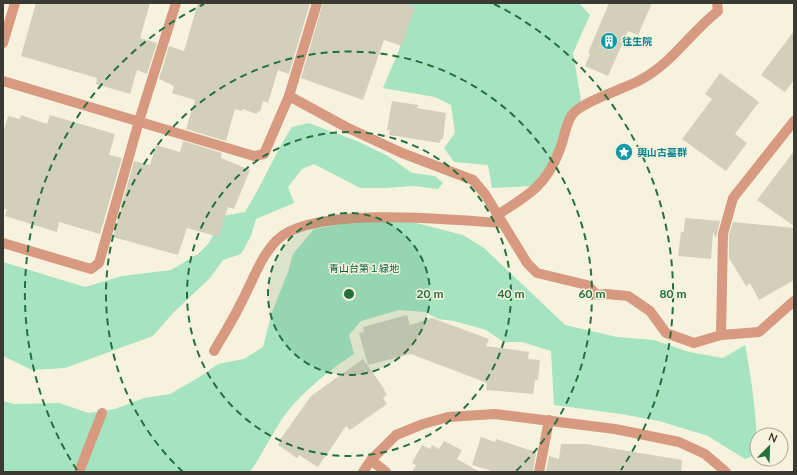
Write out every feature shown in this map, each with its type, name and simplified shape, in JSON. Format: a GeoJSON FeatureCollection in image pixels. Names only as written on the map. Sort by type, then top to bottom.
{"type":"FeatureCollection","features":[{"type":"Feature","properties":{"kind":"street"},"geometry":{"type":"LineString","coordinates":[[3,43],[15,3]]}},
{"type":"Feature","properties":{"kind":"street"},"geometry":{"type":"LineString","coordinates":[[3,243],[91,269],[99,263],[139,121],[176,3]]}},
{"type":"Feature","properties":{"kind":"street"},"geometry":{"type":"LineString","coordinates":[[3,81],[254,156],[264,154],[289,96],[317,3]]}},
{"type":"Feature","properties":{"kind":"street"},"geometry":{"type":"LineString","coordinates":[[214,351],[241,304],[264,258],[277,239],[304,225],[342,219],[406,217],[499,219],[547,177],[560,150],[572,114],[582,107],[641,80],[661,68],[706,21],[718,11],[717,3]]}},
{"type":"Feature","properties":{"kind":"street"},"geometry":{"type":"LineString","coordinates":[[289,96],[346,128],[402,154],[473,180],[485,194],[526,263],[537,273],[588,285],[597,295],[606,294],[628,296],[650,311],[666,332],[694,343],[720,335],[760,332],[794,301]]}},
{"type":"Feature","properties":{"kind":"street"},"geometry":{"type":"LineString","coordinates":[[720,335],[723,234],[733,198],[794,121]]}},
{"type":"Feature","properties":{"kind":"street"},"geometry":{"type":"LineString","coordinates":[[78,472],[102,413]]}},
{"type":"Feature","properties":{"kind":"street"},"geometry":{"type":"LineString","coordinates":[[362,472],[370,460],[396,435],[423,424],[448,417],[495,414],[615,429],[679,442],[706,454],[726,472]]}},
{"type":"Feature","properties":{"kind":"street"},"geometry":{"type":"LineString","coordinates":[[539,472],[549,420]]}},
{"type":"Feature","properties":{"kind":"street"},"geometry":{"type":"LineString","coordinates":[[370,460],[386,472]]}},
{"type":"Feature","properties":{"kind":"green space"},"geometry":{"type":"Polygon","coordinates":[[[402,3],[579,3],[590,15],[573,53],[581,100],[553,161],[532,186],[492,188],[488,165],[454,162],[444,148],[455,133],[451,105],[435,97],[383,88],[399,50],[408,15],[402,3]]]}},
{"type":"Feature","properties":{"kind":"green space"},"geometry":{"type":"Polygon","coordinates":[[[309,123],[357,141],[388,156],[412,173],[435,176],[443,183],[438,189],[414,186],[360,188],[314,164],[302,169],[288,187],[294,203],[256,219],[251,236],[241,254],[223,260],[210,278],[173,313],[153,336],[65,368],[32,370],[3,356],[3,262],[85,287],[122,276],[171,270],[198,254],[209,243],[223,216],[245,212],[279,148],[292,127],[309,123]]]}},
{"type":"Feature","properties":{"kind":"green space","name":"青山台第１緑地"},"geometry":{"type":"Polygon","coordinates":[[[363,215],[416,223],[463,235],[484,248],[565,325],[617,337],[654,340],[689,352],[723,358],[745,345],[754,399],[756,427],[749,427],[749,457],[745,459],[708,436],[659,421],[554,405],[551,351],[522,342],[504,342],[486,330],[454,321],[438,319],[425,312],[399,310],[361,321],[349,335],[354,354],[324,376],[287,412],[250,472],[3,472],[3,401],[14,404],[59,403],[89,413],[115,409],[144,398],[170,394],[218,364],[244,359],[263,347],[272,312],[288,272],[293,254],[314,229],[337,225],[363,215]]]}},
{"type":"Feature","properties":{"kind":"building"},"geometry":{"type":"Polygon","coordinates":[[[36,3],[150,3],[140,38],[157,43],[147,74],[137,70],[130,94],[96,84],[97,78],[21,56],[36,3]]]}},
{"type":"Feature","properties":{"kind":"building"},"geometry":{"type":"Polygon","coordinates":[[[198,3],[310,3],[289,74],[278,70],[268,103],[263,101],[260,112],[258,111],[257,114],[242,109],[242,111],[235,109],[226,141],[186,129],[195,100],[172,93],[174,86],[159,79],[169,46],[184,51],[198,3]]]}},
{"type":"Feature","properties":{"kind":"building"},"geometry":{"type":"Polygon","coordinates":[[[323,3],[403,3],[415,7],[402,46],[384,40],[363,100],[301,78],[323,3]]]}},
{"type":"Feature","properties":{"kind":"building","name":"往生院"},"geometry":{"type":"Polygon","coordinates":[[[609,3],[652,3],[638,35],[628,31],[608,76],[585,66],[590,54],[588,53],[609,3]]]}},
{"type":"Feature","properties":{"kind":"building"},"geometry":{"type":"Polygon","coordinates":[[[794,31],[794,80],[785,92],[761,75],[794,31]]]}},
{"type":"Feature","properties":{"kind":"building"},"geometry":{"type":"Polygon","coordinates":[[[720,73],[759,102],[735,134],[747,143],[726,171],[682,139],[712,99],[705,94],[720,73]]]}},
{"type":"Feature","properties":{"kind":"building"},"geometry":{"type":"Polygon","coordinates":[[[392,101],[418,105],[417,108],[446,113],[443,139],[441,139],[440,143],[389,135],[390,130],[387,130],[392,101]]]}},
{"type":"Feature","properties":{"kind":"building"},"geometry":{"type":"Polygon","coordinates":[[[21,115],[47,124],[50,115],[115,134],[109,155],[122,158],[100,234],[59,222],[57,232],[5,216],[7,209],[3,209],[3,133],[8,116],[20,119],[21,115]]]}},
{"type":"Feature","properties":{"kind":"building"},"geometry":{"type":"Polygon","coordinates":[[[183,141],[222,153],[221,158],[250,170],[234,209],[228,207],[219,237],[187,228],[178,255],[113,237],[134,161],[150,165],[156,145],[180,152],[183,141]]]}},
{"type":"Feature","properties":{"kind":"building"},"geometry":{"type":"Polygon","coordinates":[[[794,151],[794,226],[757,200],[794,151]]]}},
{"type":"Feature","properties":{"kind":"building"},"geometry":{"type":"Polygon","coordinates":[[[685,218],[720,221],[716,238],[713,233],[711,259],[678,256],[681,232],[684,232],[685,218]]]}},
{"type":"Feature","properties":{"kind":"building"},"geometry":{"type":"Polygon","coordinates":[[[733,222],[794,228],[794,280],[759,300],[750,283],[746,286],[729,258],[729,235],[733,222]]]}},
{"type":"Feature","properties":{"kind":"building"},"geometry":{"type":"Polygon","coordinates":[[[407,315],[410,325],[432,318],[489,339],[486,346],[529,352],[528,359],[540,360],[538,380],[535,380],[533,394],[486,390],[487,383],[411,354],[368,365],[359,333],[364,332],[363,327],[407,315]]]}},
{"type":"Feature","properties":{"kind":"building"},"geometry":{"type":"Polygon","coordinates":[[[363,359],[385,390],[387,395],[383,398],[387,404],[350,430],[346,426],[318,467],[299,455],[297,458],[278,445],[280,442],[279,441],[311,396],[363,359]]]}},
{"type":"Feature","properties":{"kind":"building"},"geometry":{"type":"Polygon","coordinates":[[[481,437],[495,442],[496,439],[536,452],[533,472],[495,472],[472,465],[481,437]]]}},
{"type":"Feature","properties":{"kind":"building"},"geometry":{"type":"Polygon","coordinates":[[[444,441],[462,450],[457,459],[480,472],[412,472],[416,465],[412,463],[422,445],[430,449],[432,445],[439,449],[444,441]]]}},
{"type":"Feature","properties":{"kind":"building"},"geometry":{"type":"Polygon","coordinates":[[[561,444],[586,444],[682,460],[681,472],[546,472],[549,456],[559,459],[561,444]]]}},
{"type":"Feature","properties":{"kind":"place","name":"往生院"},"geometry":{"type":"Point","coordinates":[609,41]}},
{"type":"Feature","properties":{"kind":"place","name":"輿山古墓群"},"geometry":{"type":"Point","coordinates":[624,152]}}]}
